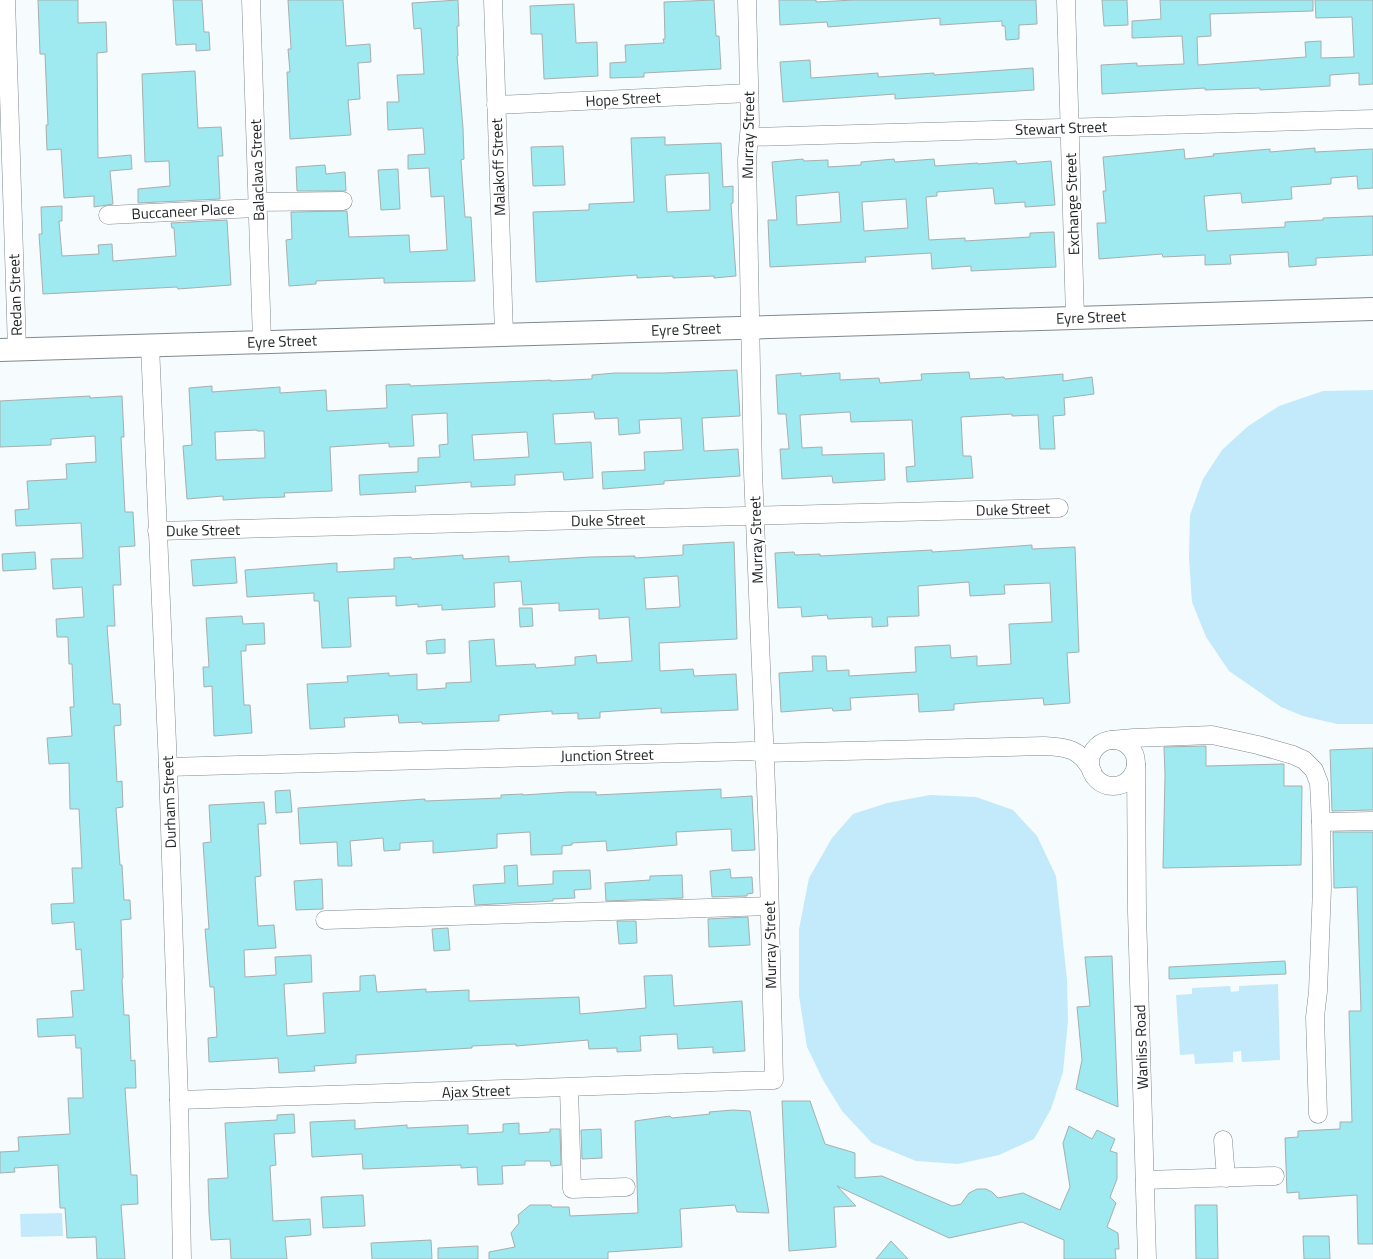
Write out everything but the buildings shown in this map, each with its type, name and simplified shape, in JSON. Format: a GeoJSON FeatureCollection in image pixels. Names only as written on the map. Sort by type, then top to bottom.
{"type":"FeatureCollection","features":[{"type":"Feature","properties":{"kind":"main road","name":"Eyre Street"},"geometry":{"type":"LineString","coordinates":[[8,349],[1373,309]]}},
{"type":"Feature","properties":{"kind":"street","name":"Redan Street"},"geometry":{"type":"LineString","coordinates":[[6,0],[8,349]]}},
{"type":"Feature","properties":{"kind":"street","name":"Balaclava Street"},"geometry":{"type":"LineString","coordinates":[[251,0],[262,341]]}},
{"type":"Feature","properties":{"kind":"street","name":"Malakoff Street"},"geometry":{"type":"LineString","coordinates":[[493,0],[504,335]]}},
{"type":"Feature","properties":{"kind":"street","name":"Murray Street"},"geometry":{"type":"LineString","coordinates":[[747,0],[750,137],[747,160],[751,327],[774,1080]]}},
{"type":"Feature","properties":{"kind":"street","name":"Exchange Street"},"geometry":{"type":"LineString","coordinates":[[1066,0],[1075,318]]}},
{"type":"Feature","properties":{"kind":"street","name":"Hope Street"},"geometry":{"type":"LineString","coordinates":[[496,105],[749,93]]}},
{"type":"Feature","properties":{"kind":"street","name":"Stewart Street"},"geometry":{"type":"LineString","coordinates":[[750,137],[1373,119]]}},
{"type":"Feature","properties":{"kind":"street","name":"Buccaneer Place"},"geometry":{"type":"LineString","coordinates":[[108,215],[343,201]]}},
{"type":"Feature","properties":{"kind":"street","name":"Durham Street"},"geometry":{"type":"LineString","coordinates":[[150,345],[168,768],[179,1100],[182,1259]]}},
{"type":"Feature","properties":{"kind":"street","name":"Duke Street"},"geometry":{"type":"LineString","coordinates":[[157,531],[1059,508]]}},
{"type":"Feature","properties":{"kind":"street","name":"Junction Street"},"geometry":{"type":"LineString","coordinates":[[1044,746],[1069,740],[1089,743],[1157,737],[1212,735],[1271,748],[1298,757],[1314,770],[1318,779],[1321,822],[1322,888],[1318,991],[1315,1017],[1318,1114]]}},
{"type":"Feature","properties":{"kind":"street"},"geometry":{"type":"LineString","coordinates":[[1136,762],[1133,752],[1127,745],[1109,741],[1100,745],[1094,751],[1090,762],[1097,777],[1110,786],[1122,784],[1132,776],[1136,762],[1139,751],[1145,742],[1152,737],[1157,737]]}},
{"type":"Feature","properties":{"kind":"street","name":"Junction Street"},"geometry":{"type":"LineString","coordinates":[[168,768],[549,756],[752,751],[764,754],[1044,746],[1060,747],[1074,751],[1085,759],[1097,777]]}},
{"type":"Feature","properties":{"kind":"street","name":"Wanliss Road"},"geometry":{"type":"LineString","coordinates":[[1136,762],[1135,834],[1147,1259]]}},
{"type":"Feature","properties":{"kind":"street","name":"Wanliss Road"},"geometry":{"type":"LineString","coordinates":[[1097,777],[1127,805],[1133,819],[1135,834]]}},
{"type":"Feature","properties":{"kind":"street"},"geometry":{"type":"LineString","coordinates":[[1321,822],[1373,821]]}},
{"type":"Feature","properties":{"kind":"street"},"geometry":{"type":"LineString","coordinates":[[325,920],[770,906]]}},
{"type":"Feature","properties":{"kind":"street","name":"Ajax Street"},"geometry":{"type":"LineString","coordinates":[[179,1100],[774,1080]]}},
{"type":"Feature","properties":{"kind":"street"},"geometry":{"type":"LineString","coordinates":[[569,1088],[572,1189],[626,1187]]}},
{"type":"Feature","properties":{"kind":"street"},"geometry":{"type":"LineString","coordinates":[[1223,1140],[1226,1178]]}},
{"type":"Feature","properties":{"kind":"street"},"geometry":{"type":"LineString","coordinates":[[1145,1180],[1275,1176]]}},
{"type":"Feature","properties":{"kind":"shaded area"},"geometry":{"type":"Polygon","coordinates":[[[1373,390],[1373,724],[1337,724],[1303,716],[1281,707],[1229,671],[1206,637],[1192,602],[1189,558],[1190,515],[1203,479],[1222,450],[1247,427],[1279,406],[1323,391],[1373,390]]]}},
{"type":"Feature","properties":{"kind":"shaded area"},"geometry":{"type":"Polygon","coordinates":[[[930,795],[976,797],[1013,810],[1037,836],[1056,876],[1067,980],[1068,1021],[1063,1072],[1051,1109],[1034,1139],[999,1155],[958,1164],[916,1161],[872,1143],[842,1111],[823,1080],[807,1047],[799,996],[799,929],[809,878],[832,838],[853,814],[887,803],[930,795]]]}},
{"type":"Feature","properties":{"kind":"shaded area"},"geometry":{"type":"Polygon","coordinates":[[[1278,984],[1280,1060],[1242,1062],[1241,1051],[1233,1052],[1233,1062],[1195,1064],[1194,1054],[1180,1055],[1176,995],[1192,994],[1192,988],[1230,986],[1231,992],[1239,991],[1239,986],[1278,984]]]}},
{"type":"Feature","properties":{"kind":"shaded area"},"geometry":{"type":"Polygon","coordinates":[[[62,1213],[63,1236],[21,1237],[20,1214],[62,1213]]]}}]}
